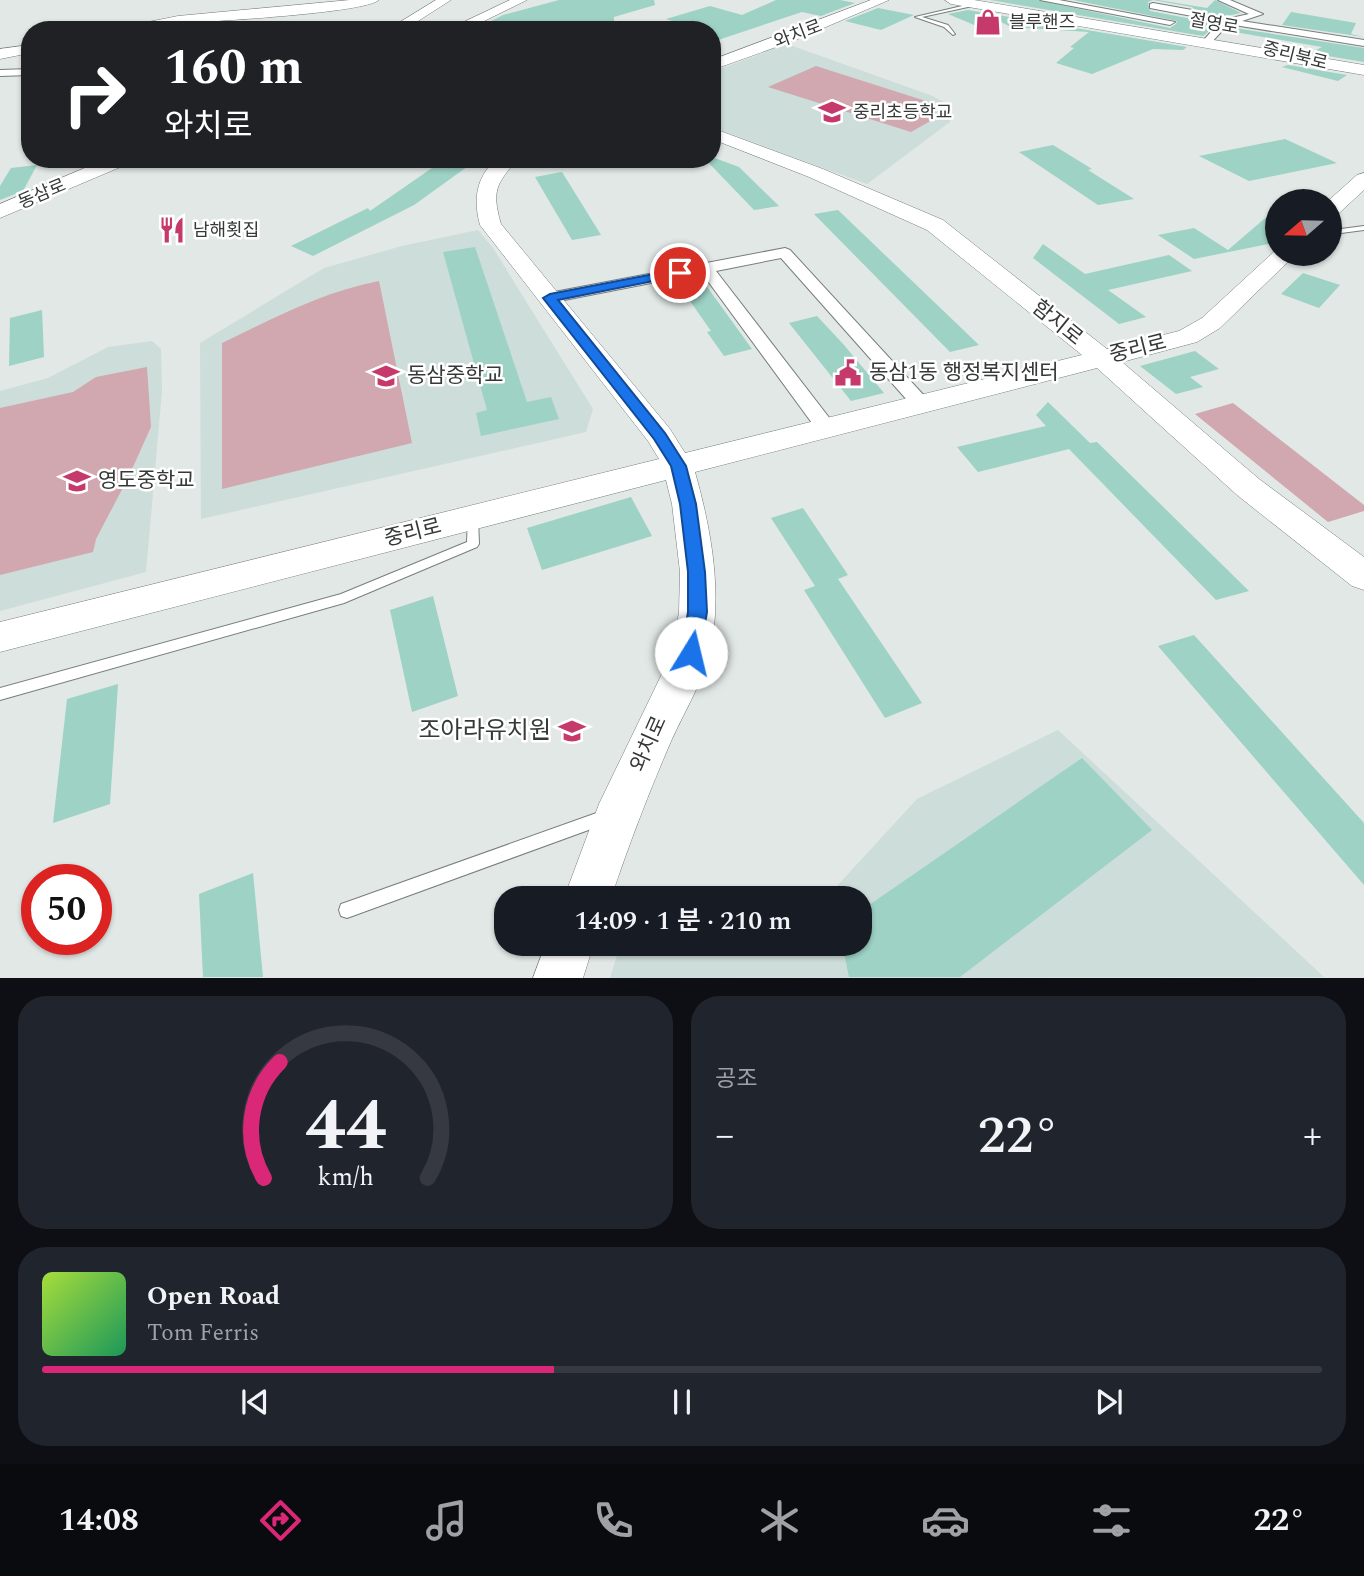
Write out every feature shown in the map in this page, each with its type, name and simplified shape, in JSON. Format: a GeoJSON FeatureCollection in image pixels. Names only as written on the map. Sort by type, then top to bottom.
{"type":"FeatureCollection","features":[{"type":"Feature","properties":{"kind":"main road"},"geometry":{"type":"LineString","coordinates":[[173,21],[338,6],[373,0]]}},
{"type":"Feature","properties":{"kind":"main road"},"geometry":{"type":"LineString","coordinates":[[409,21],[444,0]]}},
{"type":"Feature","properties":{"kind":"main road"},"geometry":{"type":"LineString","coordinates":[[474,21],[521,0]]}},
{"type":"Feature","properties":{"kind":"main road","name":"와치로"},"geometry":{"type":"LineString","coordinates":[[721,62],[883,0]]}},
{"type":"Feature","properties":{"kind":"main road","name":"절영로"},"geometry":{"type":"LineString","coordinates":[[951,0],[1138,31],[1167,29],[1209,47],[1364,69]]}},
{"type":"Feature","properties":{"kind":"main road","name":"중리북로"},"geometry":{"type":"LineString","coordinates":[[1138,31],[1155,39],[1209,47],[1273,71]]}},
{"type":"Feature","properties":{"kind":"main road"},"geometry":{"type":"LineString","coordinates":[[2,54],[21,51]]}},
{"type":"Feature","properties":{"kind":"main road","name":"함지로"},"geometry":{"type":"LineString","coordinates":[[721,136],[816,173],[935,225],[1101,358],[1248,487],[1364,576]]}},
{"type":"Feature","properties":{"kind":"main road","name":"동삼로"},"geometry":{"type":"LineString","coordinates":[[0,212],[102,168]]}},
{"type":"Feature","properties":{"kind":"main road","name":"와치로"},"geometry":{"type":"LineString","coordinates":[[498,168],[486,184],[486,211],[491,225],[660,436],[678,466],[688,504],[697,572],[697,612],[691,653],[618,812],[591,886]]}},
{"type":"Feature","properties":{"kind":"main road"},"geometry":{"type":"LineString","coordinates":[[1342,200],[1364,179]]}},
{"type":"Feature","properties":{"kind":"main road","name":"중리로"},"geometry":{"type":"LineString","coordinates":[[0,637],[1188,337],[1211,323],[1272,266]]}},
{"type":"Feature","properties":{"kind":"main road"},"geometry":{"type":"LineString","coordinates":[[558,978],[566,956]]}},
{"type":"Feature","properties":{"kind":"street"},"geometry":{"type":"LineString","coordinates":[[1044,0],[1167,29],[1184,20],[1203,4]]}},
{"type":"Feature","properties":{"kind":"street"},"geometry":{"type":"LineString","coordinates":[[1222,0],[1258,14],[1271,16]]}},
{"type":"Feature","properties":{"kind":"street"},"geometry":{"type":"LineString","coordinates":[[1141,4],[1192,13]]}},
{"type":"Feature","properties":{"kind":"street"},"geometry":{"type":"LineString","coordinates":[[1209,47],[1216,32],[1213,28],[1216,24],[1258,14]]}},
{"type":"Feature","properties":{"kind":"street"},"geometry":{"type":"LineString","coordinates":[[1228,20],[1364,43]]}},
{"type":"Feature","properties":{"kind":"street"},"geometry":{"type":"LineString","coordinates":[[0,73],[21,72]]}},
{"type":"Feature","properties":{"kind":"street"},"geometry":{"type":"LineString","coordinates":[[550,298],[785,253],[922,405]]}},
{"type":"Feature","properties":{"kind":"street"},"geometry":{"type":"LineString","coordinates":[[706,268],[827,429]]}},
{"type":"Feature","properties":{"kind":"lane","name":"절영로"},"geometry":{"type":"LineString","coordinates":[[953,34],[946,26],[917,17],[975,4]]}},
{"type":"Feature","properties":{"kind":"lane"},"geometry":{"type":"LineString","coordinates":[[1342,231],[1364,228]]}},
{"type":"Feature","properties":{"kind":"lane"},"geometry":{"type":"LineString","coordinates":[[0,694],[344,598],[473,544],[473,518]]}},
{"type":"Feature","properties":{"kind":"lane"},"geometry":{"type":"LineString","coordinates":[[347,910],[618,812]]}},
{"type":"Feature","properties":{"kind":"shaded area","name":"중리초등학교"},"geometry":{"type":"Polygon","coordinates":[[[787,44],[930,95],[944,102],[950,110],[950,122],[867,184],[721,130],[721,69],[787,44]]]}},
{"type":"Feature","properties":{"kind":"shaded area"},"geometry":{"type":"Polygon","coordinates":[[[816,66],[932,103],[936,111],[934,119],[911,132],[768,87],[816,66]]]}},
{"type":"Feature","properties":{"kind":"shaded area","name":"동삼중학교"},"geometry":{"type":"Polygon","coordinates":[[[478,230],[493,248],[593,409],[586,432],[201,519],[200,343],[324,268],[402,246],[478,230]]]}},
{"type":"Feature","properties":{"kind":"shaded area"},"geometry":{"type":"Polygon","coordinates":[[[379,281],[412,443],[222,489],[222,343],[318,299],[379,281]]]}},
{"type":"Feature","properties":{"kind":"shaded area","name":"영도중학교"},"geometry":{"type":"Polygon","coordinates":[[[152,341],[161,349],[162,391],[146,572],[0,611],[0,391],[48,378],[108,347],[152,341]]]}},
{"type":"Feature","properties":{"kind":"shaded area","name":"영도중학교"},"geometry":{"type":"Polygon","coordinates":[[[147,367],[151,427],[96,539],[93,552],[0,575],[0,408],[73,392],[96,377],[147,367]]]}},
{"type":"Feature","properties":{"kind":"shaded area"},"geometry":{"type":"Polygon","coordinates":[[[1233,403],[1364,505],[1364,511],[1328,522],[1195,414],[1233,403]]]}},
{"type":"Feature","properties":{"kind":"shaded area"},"geometry":{"type":"Polygon","coordinates":[[[1058,730],[1324,977],[610,978],[617,956],[872,956],[872,886],[837,886],[917,799],[1058,730]]]}},
{"type":"Feature","properties":{"kind":"building"},"geometry":{"type":"Polygon","coordinates":[[[559,0],[654,0],[655,5],[614,17],[614,21],[491,21],[503,15],[559,0]]]}},
{"type":"Feature","properties":{"kind":"building"},"geometry":{"type":"Polygon","coordinates":[[[776,0],[840,0],[855,3],[821,16],[802,12],[721,39],[721,21],[666,19],[710,6],[742,15],[776,0]]]}},
{"type":"Feature","properties":{"kind":"building"},"geometry":{"type":"Polygon","coordinates":[[[990,0],[1037,0],[1170,28],[1177,21],[1073,0],[1153,0],[1158,0],[1207,8],[1215,0],[1241,13],[1212,19],[1206,26],[1208,32],[1203,36],[990,0]],[[1153,0],[1148,2],[1150,11],[1192,19],[1199,13],[1192,7],[1153,0]]]}},
{"type":"Feature","properties":{"kind":"building"},"geometry":{"type":"Polygon","coordinates":[[[878,8],[914,15],[881,30],[845,21],[878,8]]]}},
{"type":"Feature","properties":{"kind":"building"},"geometry":{"type":"Polygon","coordinates":[[[968,10],[1187,47],[1183,50],[1153,49],[1092,74],[1056,63],[1089,32],[1011,27],[1001,22],[979,27],[948,14],[968,10]]]}},
{"type":"Feature","properties":{"kind":"building"},"geometry":{"type":"Polygon","coordinates":[[[1291,12],[1356,23],[1351,34],[1364,37],[1282,25],[1291,12]]]}},
{"type":"Feature","properties":{"kind":"building"},"geometry":{"type":"Polygon","coordinates":[[[1228,27],[1364,48],[1364,62],[1310,53],[1322,47],[1223,30],[1228,27]]]}},
{"type":"Feature","properties":{"kind":"building"},"geometry":{"type":"Polygon","coordinates":[[[1288,65],[1347,75],[1338,81],[1282,67],[1288,65]]]}},
{"type":"Feature","properties":{"kind":"building"},"geometry":{"type":"Polygon","coordinates":[[[1285,139],[1337,163],[1249,181],[1199,156],[1285,139]]]}},
{"type":"Feature","properties":{"kind":"building"},"geometry":{"type":"Polygon","coordinates":[[[1053,145],[1134,199],[1098,205],[1019,152],[1053,145]]]}},
{"type":"Feature","properties":{"kind":"building"},"geometry":{"type":"Polygon","coordinates":[[[721,160],[739,167],[779,206],[754,210],[714,168],[721,168],[721,160]]]}},
{"type":"Feature","properties":{"kind":"building"},"geometry":{"type":"Polygon","coordinates":[[[11,168],[35,168],[23,191],[0,200],[0,186],[11,168]]]}},
{"type":"Feature","properties":{"kind":"building"},"geometry":{"type":"Polygon","coordinates":[[[432,168],[465,168],[414,205],[313,256],[291,246],[368,208],[370,211],[432,168]]]}},
{"type":"Feature","properties":{"kind":"building"},"geometry":{"type":"Polygon","coordinates":[[[562,172],[601,235],[572,240],[535,177],[562,172]]]}},
{"type":"Feature","properties":{"kind":"building"},"geometry":{"type":"Polygon","coordinates":[[[838,210],[979,345],[950,352],[814,214],[838,210]]]}},
{"type":"Feature","properties":{"kind":"building"},"geometry":{"type":"Polygon","coordinates":[[[1265,218],[1265,245],[1194,259],[1158,235],[1194,228],[1228,250],[1265,218]]]}},
{"type":"Feature","properties":{"kind":"building"},"geometry":{"type":"Polygon","coordinates":[[[1043,244],[1085,274],[1169,255],[1192,271],[1108,290],[1146,317],[1119,324],[1033,258],[1043,244]]]}},
{"type":"Feature","properties":{"kind":"building"},"geometry":{"type":"Polygon","coordinates":[[[475,247],[527,402],[551,397],[559,419],[481,436],[476,413],[487,410],[443,252],[475,247]]]}},
{"type":"Feature","properties":{"kind":"building"},"geometry":{"type":"Polygon","coordinates":[[[1303,273],[1340,285],[1319,308],[1281,294],[1303,273]]]}},
{"type":"Feature","properties":{"kind":"building"},"geometry":{"type":"Polygon","coordinates":[[[686,279],[705,284],[752,349],[724,356],[707,332],[711,331],[676,281],[686,279]]]}},
{"type":"Feature","properties":{"kind":"building"},"geometry":{"type":"Polygon","coordinates":[[[42,310],[44,357],[9,366],[10,318],[42,310]]]}},
{"type":"Feature","properties":{"kind":"building","name":"동삼1동 행정복지센터"},"geometry":{"type":"Polygon","coordinates":[[[817,316],[884,393],[851,401],[789,323],[817,316]]]}},
{"type":"Feature","properties":{"kind":"building"},"geometry":{"type":"Polygon","coordinates":[[[1195,351],[1219,369],[1190,377],[1203,387],[1176,394],[1140,366],[1195,351]]]}},
{"type":"Feature","properties":{"kind":"building"},"geometry":{"type":"Polygon","coordinates":[[[1048,402],[1090,443],[1097,442],[1249,591],[1216,600],[1069,449],[978,472],[957,447],[1046,426],[1036,415],[1048,402]]]}},
{"type":"Feature","properties":{"kind":"building"},"geometry":{"type":"Polygon","coordinates":[[[631,497],[652,536],[542,570],[527,528],[631,497]]]}},
{"type":"Feature","properties":{"kind":"building"},"geometry":{"type":"Polygon","coordinates":[[[803,508],[848,575],[838,579],[922,703],[885,718],[804,590],[815,586],[771,518],[803,508]]]}},
{"type":"Feature","properties":{"kind":"building"},"geometry":{"type":"Polygon","coordinates":[[[433,596],[458,696],[412,712],[390,610],[433,596]]]}},
{"type":"Feature","properties":{"kind":"building"},"geometry":{"type":"Polygon","coordinates":[[[1194,635],[1364,823],[1364,885],[1158,646],[1194,635]]]}},
{"type":"Feature","properties":{"kind":"building"},"geometry":{"type":"Polygon","coordinates":[[[118,684],[110,804],[53,823],[67,699],[118,684]]]}},
{"type":"Feature","properties":{"kind":"building"},"geometry":{"type":"Polygon","coordinates":[[[1082,758],[1152,830],[960,977],[849,977],[845,956],[872,956],[872,903],[1082,758]]]}},
{"type":"Feature","properties":{"kind":"building"},"geometry":{"type":"Polygon","coordinates":[[[253,873],[263,977],[203,977],[199,894],[253,873]]]}},
{"type":"Feature","properties":{"kind":"place","name":"블루핸즈"},"geometry":{"type":"Point","coordinates":[988,22]}},
{"type":"Feature","properties":{"kind":"place","name":"중리초등학교"},"geometry":{"type":"Point","coordinates":[832,112]}},
{"type":"Feature","properties":{"kind":"place","name":"남해횟집"},"geometry":{"type":"Point","coordinates":[172,230]}},
{"type":"Feature","properties":{"kind":"place","name":"동삼1동 행정복지센터"},"geometry":{"type":"Point","coordinates":[848,373]}},
{"type":"Feature","properties":{"kind":"place","name":"동삼중학교"},"geometry":{"type":"Point","coordinates":[386,376]}},
{"type":"Feature","properties":{"kind":"place","name":"영도중학교"},"geometry":{"type":"Point","coordinates":[77,481]}},
{"type":"Feature","properties":{"kind":"place","name":"조아라유치원"},"geometry":{"type":"Point","coordinates":[572,731]}},
{"type":"Feature","properties":{"kind":"route"},"geometry":{"type":"LineString","coordinates":[[680,273],[550,298],[660,436],[678,466],[688,504],[697,572],[697,612],[691,653]]}}]}
